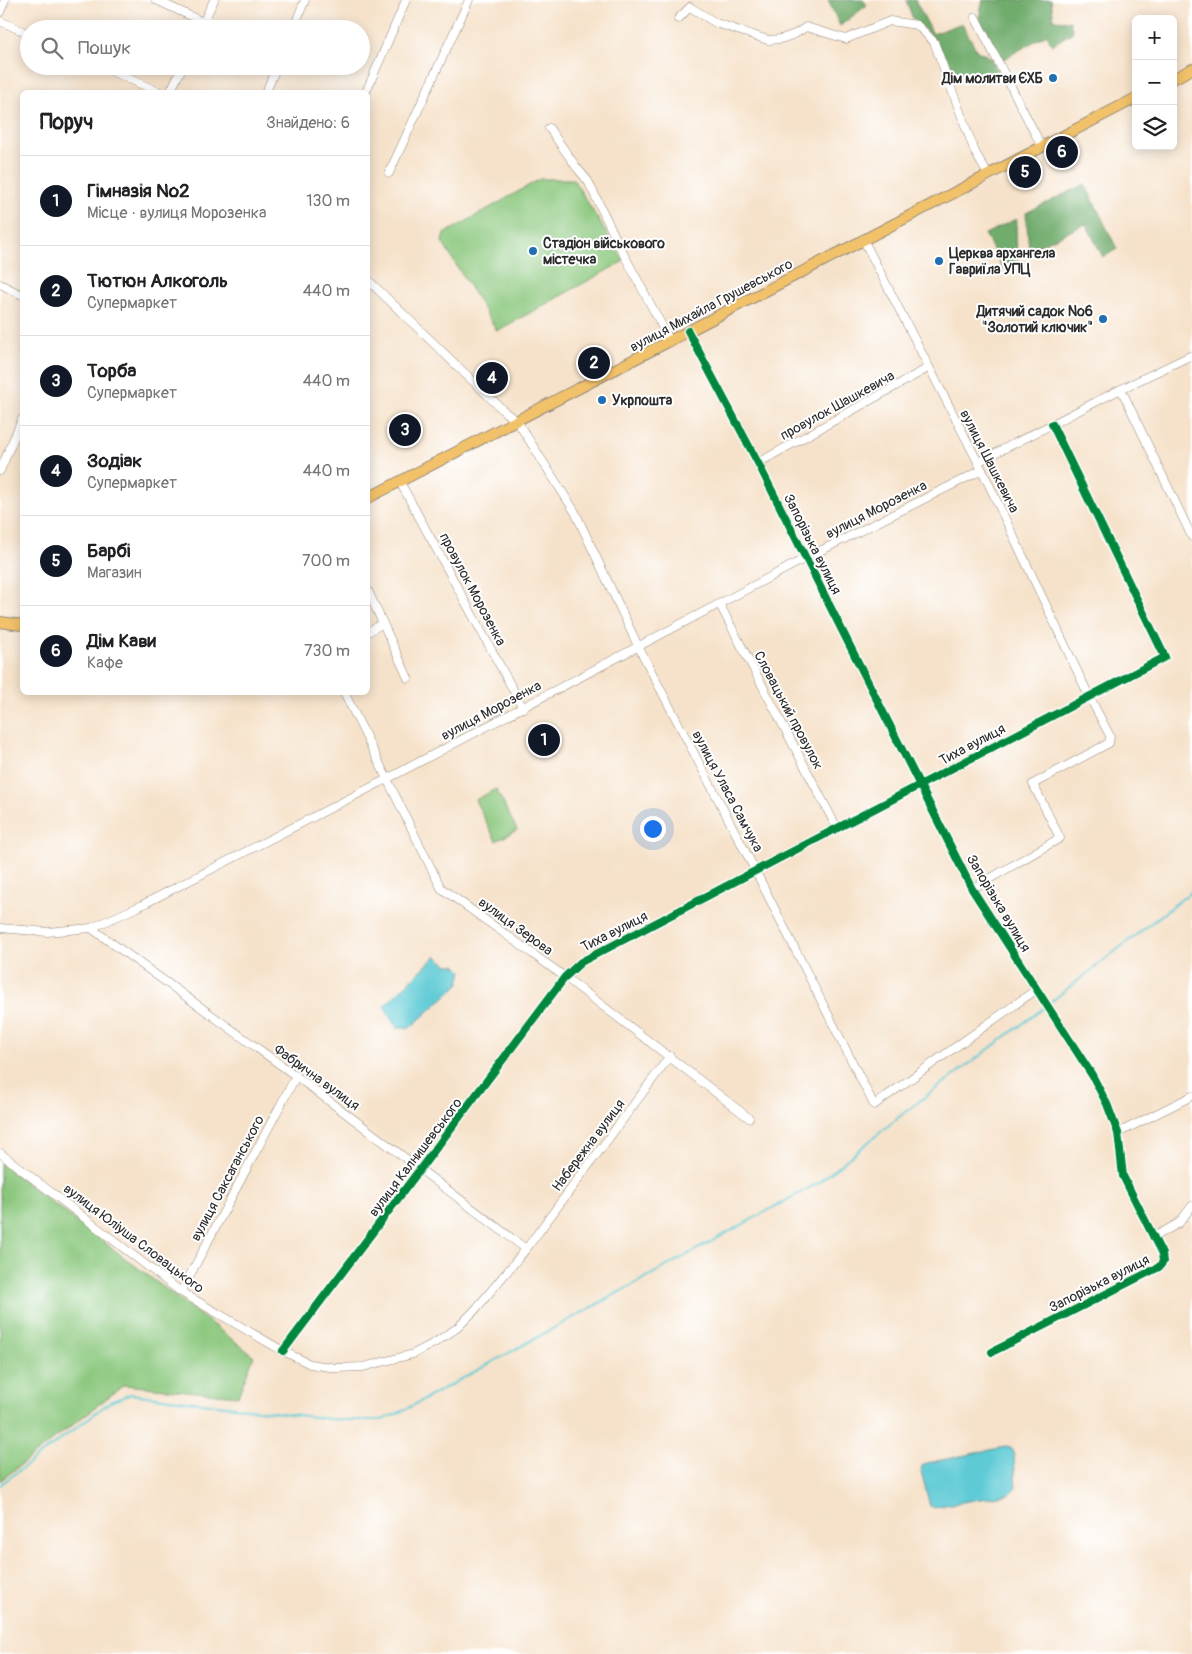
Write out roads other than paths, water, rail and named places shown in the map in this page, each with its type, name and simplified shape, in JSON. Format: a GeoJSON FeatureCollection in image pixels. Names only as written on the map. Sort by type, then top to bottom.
{"type":"FeatureCollection","features":[{"type":"Feature","properties":{"kind":"main road"},"geometry":{"type":"LineString","coordinates":[[1177,77],[1192,69]]}},
{"type":"Feature","properties":{"kind":"main road","name":"вулиця Михайла Грушевського"},"geometry":{"type":"LineString","coordinates":[[370,497],[1132,100]]}},
{"type":"Feature","properties":{"kind":"main road"},"geometry":{"type":"LineString","coordinates":[[0,622],[20,625]]}},
{"type":"Feature","properties":{"kind":"street"},"geometry":{"type":"LineString","coordinates":[[0,12],[6,0]]}},
{"type":"Feature","properties":{"kind":"street"},"geometry":{"type":"LineString","coordinates":[[156,0],[191,20]]}},
{"type":"Feature","properties":{"kind":"street"},"geometry":{"type":"LineString","coordinates":[[205,20],[214,0]]}},
{"type":"Feature","properties":{"kind":"street"},"geometry":{"type":"LineString","coordinates":[[297,20],[305,0]]}},
{"type":"Feature","properties":{"kind":"street"},"geometry":{"type":"LineString","coordinates":[[367,90],[406,0]]}},
{"type":"Feature","properties":{"kind":"street"},"geometry":{"type":"LineString","coordinates":[[389,173],[469,0]]}},
{"type":"Feature","properties":{"kind":"street"},"geometry":{"type":"LineString","coordinates":[[678,19],[690,7],[716,24],[768,40],[781,39],[806,28],[846,39],[890,21],[916,26],[934,42],[975,152],[988,175]]}},
{"type":"Feature","properties":{"kind":"street"},"geometry":{"type":"LineString","coordinates":[[975,17],[1042,147]]}},
{"type":"Feature","properties":{"kind":"street"},"geometry":{"type":"LineString","coordinates":[[0,21],[20,30]]}},
{"type":"Feature","properties":{"kind":"street"},"geometry":{"type":"LineString","coordinates":[[120,75],[154,90]]}},
{"type":"Feature","properties":{"kind":"street"},"geometry":{"type":"LineString","coordinates":[[171,90],[178,75]]}},
{"type":"Feature","properties":{"kind":"street"},"geometry":{"type":"LineString","coordinates":[[267,90],[273,75]]}},
{"type":"Feature","properties":{"kind":"street"},"geometry":{"type":"LineString","coordinates":[[549,128],[588,182],[670,341]]}},
{"type":"Feature","properties":{"kind":"street","name":"вулиця Шашкевича"},"geometry":{"type":"LineString","coordinates":[[863,239],[982,470],[1089,696],[1110,736],[1109,743],[1033,784],[1060,838],[972,888]]}},
{"type":"Feature","properties":{"kind":"street","name":"вулиця Уласа Самчука"},"geometry":{"type":"LineString","coordinates":[[370,282],[506,413],[517,420],[575,512],[638,646],[756,872],[874,1105],[1037,989]]}},
{"type":"Feature","properties":{"kind":"street"},"geometry":{"type":"LineString","coordinates":[[0,284],[20,294]]}},
{"type":"Feature","properties":{"kind":"street","name":"Запорізька вулиця"},"geometry":{"type":"LineString","coordinates":[[688,331],[758,463],[972,888],[1092,1075],[1107,1104],[1118,1133],[1124,1176],[1163,1258],[1163,1262],[1159,1267],[992,1352]]}},
{"type":"Feature","properties":{"kind":"street"},"geometry":{"type":"LineString","coordinates":[[978,462],[1192,355]]}},
{"type":"Feature","properties":{"kind":"street","name":"провулок Шашкевича"},"geometry":{"type":"LineString","coordinates":[[758,463],[928,368]]}},
{"type":"Feature","properties":{"kind":"street"},"geometry":{"type":"LineString","coordinates":[[1121,389],[1192,537]]}},
{"type":"Feature","properties":{"kind":"street"},"geometry":{"type":"LineString","coordinates":[[0,471],[20,424]]}},
{"type":"Feature","properties":{"kind":"street","name":"Тиха вулиця"},"geometry":{"type":"LineString","coordinates":[[565,977],[581,962],[1165,657],[1052,424]]}},
{"type":"Feature","properties":{"kind":"street","name":"вулиця Морозенка"},"geometry":{"type":"LineString","coordinates":[[0,928],[46,932],[91,928],[138,908],[720,605],[806,558],[982,470]]}},
{"type":"Feature","properties":{"kind":"street","name":"провулок Морозенка"},"geometry":{"type":"LineString","coordinates":[[400,482],[523,708]]}},
{"type":"Feature","properties":{"kind":"street"},"geometry":{"type":"LineString","coordinates":[[370,595],[408,678]]}},
{"type":"Feature","properties":{"kind":"street","name":"Словацький провулок"},"geometry":{"type":"LineString","coordinates":[[720,605],[837,828]]}},
{"type":"Feature","properties":{"kind":"street"},"geometry":{"type":"LineString","coordinates":[[370,631],[383,623]]}},
{"type":"Feature","properties":{"kind":"street","name":"вулиця Зерова"},"geometry":{"type":"LineString","coordinates":[[345,695],[441,888],[565,977],[749,1118]]}},
{"type":"Feature","properties":{"kind":"street","name":"Фабрична вулиця"},"geometry":{"type":"LineString","coordinates":[[91,928],[296,1076],[526,1249]]}},
{"type":"Feature","properties":{"kind":"street","name":"вулиця Калнишевського"},"geometry":{"type":"LineString","coordinates":[[283,1351],[565,977]]}},
{"type":"Feature","properties":{"kind":"street","name":"Набережна вулиця"},"geometry":{"type":"LineString","coordinates":[[283,1351],[310,1364],[336,1368],[363,1367],[413,1354],[436,1342],[456,1328],[475,1310],[526,1249],[670,1056]]}},
{"type":"Feature","properties":{"kind":"street","name":"вулиця Саксаганського"},"geometry":{"type":"LineString","coordinates":[[181,1292],[296,1076]]}},
{"type":"Feature","properties":{"kind":"street"},"geometry":{"type":"LineString","coordinates":[[1118,1133],[1192,1097]]}},
{"type":"Feature","properties":{"kind":"street","name":"вулиця Юліуша Словацького"},"geometry":{"type":"LineString","coordinates":[[0,1152],[181,1292],[283,1351]]}},
{"type":"Feature","properties":{"kind":"street"},"geometry":{"type":"LineString","coordinates":[[1154,1236],[1179,1223],[1192,1206]]}},
{"type":"Feature","properties":{"kind":"water"},"geometry":{"type":"Polygon","coordinates":[[[436,956],[448,965],[456,965],[462,971],[459,984],[410,1028],[397,1028],[384,1006],[436,956]]]}},
{"type":"Feature","properties":{"kind":"water"},"geometry":{"type":"Polygon","coordinates":[[[1005,1447],[1011,1448],[1014,1455],[1016,1488],[1010,1494],[930,1506],[921,1471],[922,1466],[927,1463],[1005,1447]]]}},
{"type":"Feature","properties":{"kind":"waterway"},"geometry":{"type":"LineString","coordinates":[[1052,1001],[1192,891]]}},
{"type":"Feature","properties":{"kind":"waterway"},"geometry":{"type":"LineString","coordinates":[[0,1485],[110,1402],[131,1394],[338,1420],[382,1420],[403,1411],[818,1183],[909,1109],[1045,1007]]}},
{"type":"Feature","properties":{"kind":"place","name":"Дім молитви ЄХБ"},"geometry":{"type":"Point","coordinates":[1053,78]}},
{"type":"Feature","properties":{"kind":"place","name":"Дім Кави"},"geometry":{"type":"Point","coordinates":[1062,152]}},
{"type":"Feature","properties":{"kind":"place","name":"Барбі"},"geometry":{"type":"Point","coordinates":[1025,172]}},
{"type":"Feature","properties":{"kind":"place","name":"Стадіон військового містечка"},"geometry":{"type":"Point","coordinates":[533,251]}},
{"type":"Feature","properties":{"kind":"place","name":"Церква архангела Гавриїла УПЦ"},"geometry":{"type":"Point","coordinates":[939,261]}},
{"type":"Feature","properties":{"kind":"place","name":"Дитячий садок №6 \"Золотий ключик\""},"geometry":{"type":"Point","coordinates":[1103,319]}},
{"type":"Feature","properties":{"kind":"place","name":"Тютюн Алкоголь"},"geometry":{"type":"Point","coordinates":[594,363]}},
{"type":"Feature","properties":{"kind":"place","name":"Зодіак"},"geometry":{"type":"Point","coordinates":[492,378]}},
{"type":"Feature","properties":{"kind":"place","name":"Укрпошта"},"geometry":{"type":"Point","coordinates":[602,400]}},
{"type":"Feature","properties":{"kind":"place","name":"Торба"},"geometry":{"type":"Point","coordinates":[405,430]}},
{"type":"Feature","properties":{"kind":"place","name":"Гімназія №2"},"geometry":{"type":"Point","coordinates":[544,740]}}]}
